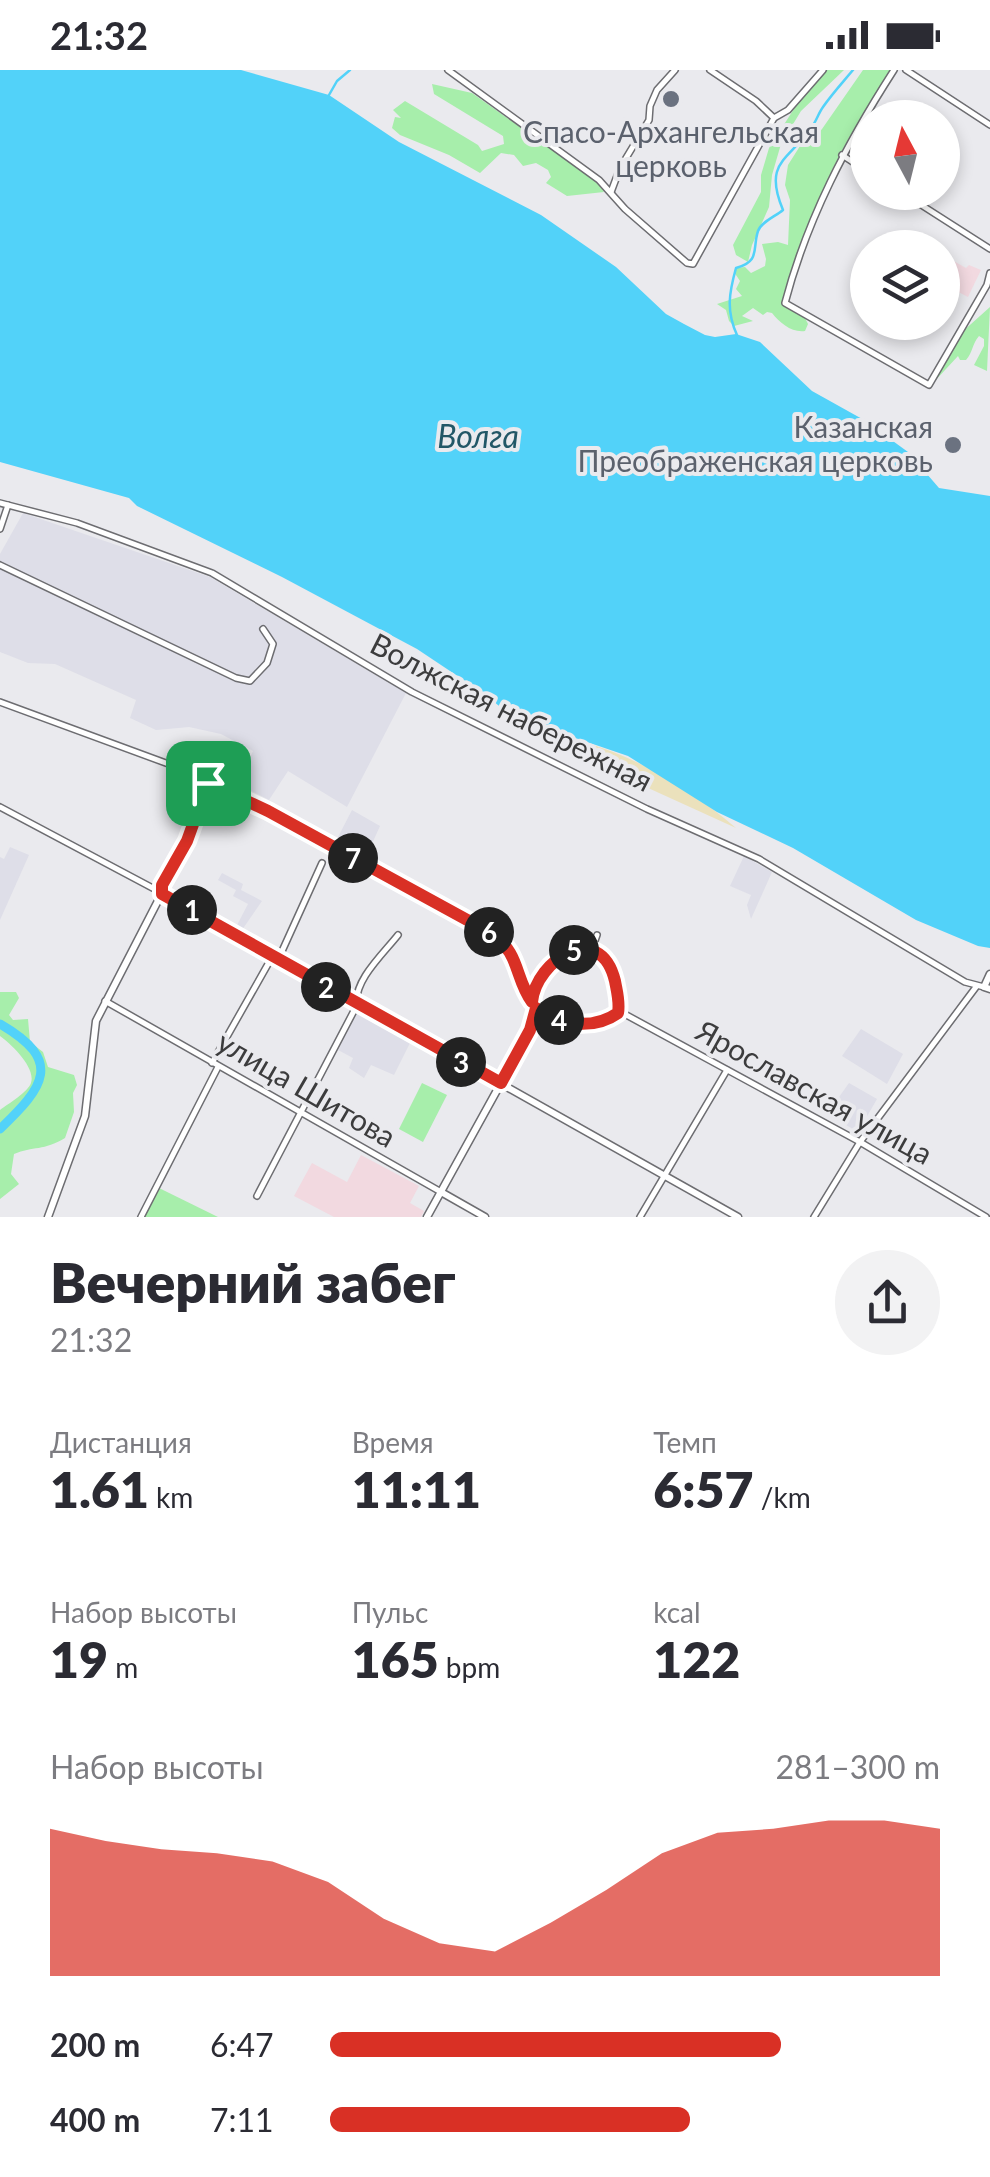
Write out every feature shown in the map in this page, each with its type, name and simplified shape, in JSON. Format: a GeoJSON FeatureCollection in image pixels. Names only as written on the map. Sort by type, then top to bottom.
{"type":"FeatureCollection","features":[{"type":"Feature","properties":{"kind":"street"},"geometry":{"type":"LineString","coordinates":[[448,70],[598,180],[639,222],[686,263],[693,264],[774,118],[788,110],[822,70]]}},
{"type":"Feature","properties":{"kind":"street"},"geometry":{"type":"LineString","coordinates":[[612,192],[649,120],[656,90],[675,70]]}},
{"type":"Feature","properties":{"kind":"street"},"geometry":{"type":"LineString","coordinates":[[710,70],[774,118]]}},
{"type":"Feature","properties":{"kind":"street"},"geometry":{"type":"LineString","coordinates":[[894,70],[842,155],[785,303],[929,384],[990,273]]}},
{"type":"Feature","properties":{"kind":"street"},"geometry":{"type":"LineString","coordinates":[[906,70],[990,125]]}},
{"type":"Feature","properties":{"kind":"street"},"geometry":{"type":"LineString","coordinates":[[842,155],[850,160]]}},
{"type":"Feature","properties":{"kind":"street"},"geometry":{"type":"LineString","coordinates":[[598,180],[616,178]]}},
{"type":"Feature","properties":{"kind":"street"},"geometry":{"type":"LineString","coordinates":[[928,210],[990,249]]}},
{"type":"Feature","properties":{"kind":"street","name":"Волжская набережная"},"geometry":{"type":"LineString","coordinates":[[0,503],[77,523],[212,573],[412,692],[647,809],[759,859],[983,987]]}},
{"type":"Feature","properties":{"kind":"street"},"geometry":{"type":"LineString","coordinates":[[0,529],[8,505]]}},
{"type":"Feature","properties":{"kind":"street"},"geometry":{"type":"LineString","coordinates":[[0,564],[236,678],[250,681],[268,664],[272,644],[263,629]]}},
{"type":"Feature","properties":{"kind":"street"},"geometry":{"type":"LineString","coordinates":[[0,702],[174,766],[268,811],[491,933],[508,947],[534,1005],[555,1019],[580,1024],[604,1022],[619,1010],[610,965],[604,956],[592,949],[569,952],[554,962],[533,993],[534,1005],[530,1030],[427,1217]]}},
{"type":"Feature","properties":{"kind":"street"},"geometry":{"type":"LineString","coordinates":[[48,1217],[82,1127],[92,1043],[105,1001],[162,894],[162,885],[187,841],[208,783]]}},
{"type":"Feature","properties":{"kind":"street"},"geometry":{"type":"LineString","coordinates":[[0,807],[738,1217]]}},
{"type":"Feature","properties":{"kind":"street"},"geometry":{"type":"LineString","coordinates":[[141,1217],[215,1065],[275,958],[322,862]]}},
{"type":"Feature","properties":{"kind":"street"},"geometry":{"type":"LineString","coordinates":[[592,949],[598,935]]}},
{"type":"Feature","properties":{"kind":"street"},"geometry":{"type":"LineString","coordinates":[[256,1196],[356,1005],[360,987],[398,936]]}},
{"type":"Feature","properties":{"kind":"street"},"geometry":{"type":"LineString","coordinates":[[814,1217],[860,1142],[971,993],[983,987],[990,974]]}},
{"type":"Feature","properties":{"kind":"street","name":"улица Шитова"},"geometry":{"type":"LineString","coordinates":[[105,1001],[485,1217]]}},
{"type":"Feature","properties":{"kind":"street","name":"Ярославская улица"},"geometry":{"type":"LineString","coordinates":[[619,1010],[860,1142],[986,1217]]}},
{"type":"Feature","properties":{"kind":"street"},"geometry":{"type":"LineString","coordinates":[[640,1217],[727,1070]]}},
{"type":"Feature","properties":{"kind":"shaded area"},"geometry":{"type":"Polygon","coordinates":[[[960,265],[981,270],[968,297],[960,293],[960,265]]]}},
{"type":"Feature","properties":{"kind":"shaded area"},"geometry":{"type":"Polygon","coordinates":[[[23,513],[210,577],[406,693],[347,807],[288,771],[269,800],[238,784],[253,751],[221,734],[189,727],[156,730],[130,718],[136,700],[55,664],[28,663],[0,652],[0,554],[23,513]]]}},
{"type":"Feature","properties":{"kind":"shaded area"},"geometry":{"type":"Polygon","coordinates":[[[352,810],[380,826],[370,848],[384,865],[381,870],[339,848],[342,842],[337,839],[352,810]]]}},
{"type":"Feature","properties":{"kind":"shaded area"},"geometry":{"type":"Polygon","coordinates":[[[10,847],[29,855],[0,920],[0,857],[4,859],[10,847]]]}},
{"type":"Feature","properties":{"kind":"shaded area"},"geometry":{"type":"Polygon","coordinates":[[[744,856],[772,872],[751,919],[747,905],[751,895],[730,886],[744,856]]]}},
{"type":"Feature","properties":{"kind":"shaded area"},"geometry":{"type":"Polygon","coordinates":[[[222,873],[243,884],[241,890],[262,901],[242,930],[236,927],[248,904],[233,896],[236,890],[218,880],[222,873]]]}},
{"type":"Feature","properties":{"kind":"shaded area"},"geometry":{"type":"Polygon","coordinates":[[[358,1010],[412,1039],[394,1075],[371,1065],[364,1078],[349,1068],[353,1058],[338,1050],[358,1010]]]}},
{"type":"Feature","properties":{"kind":"shaded area"},"geometry":{"type":"Polygon","coordinates":[[[861,1029],[903,1054],[887,1084],[842,1056],[861,1029]]]}},
{"type":"Feature","properties":{"kind":"shaded area"},"geometry":{"type":"Polygon","coordinates":[[[849,1083],[877,1099],[858,1132],[827,1114],[849,1083]]]}},
{"type":"Feature","properties":{"kind":"shaded area"},"geometry":{"type":"Polygon","coordinates":[[[361,1155],[419,1186],[410,1203],[424,1211],[421,1217],[334,1217],[294,1196],[312,1163],[347,1182],[361,1155]]]}},
{"type":"Feature","properties":{"kind":"green space"},"geometry":{"type":"Polygon","coordinates":[[[827,70],[844,70],[801,111],[781,144],[772,175],[769,207],[748,262],[736,255],[733,245],[761,192],[761,175],[769,148],[799,101],[827,70]]]}},
{"type":"Feature","properties":{"kind":"green space"},"geometry":{"type":"Polygon","coordinates":[[[863,70],[892,70],[873,100],[850,100],[850,136],[832,170],[784,299],[804,316],[808,324],[805,331],[791,329],[772,313],[763,315],[753,308],[742,316],[753,321],[734,326],[726,310],[717,304],[742,296],[736,289],[740,281],[734,272],[736,268],[745,267],[751,273],[765,266],[762,244],[788,245],[788,165],[800,146],[813,140],[863,70]]]}},
{"type":"Feature","properties":{"kind":"green space"},"geometry":{"type":"Polygon","coordinates":[[[432,84],[472,93],[596,181],[604,192],[567,196],[546,183],[551,177],[548,170],[536,163],[523,166],[514,155],[501,153],[480,173],[400,135],[392,128],[395,117],[401,118],[393,110],[405,101],[482,151],[504,144],[503,136],[434,94],[432,84]]]}},
{"type":"Feature","properties":{"kind":"green space"},"geometry":{"type":"Polygon","coordinates":[[[990,307],[987,371],[974,365],[984,346],[984,339],[979,336],[966,360],[958,356],[933,383],[960,340],[961,333],[990,307]]]}},
{"type":"Feature","properties":{"kind":"green space"},"geometry":{"type":"Polygon","coordinates":[[[0,992],[16,992],[19,998],[9,1015],[13,1020],[28,1019],[30,1042],[43,1052],[48,1067],[74,1075],[77,1085],[73,1093],[74,1112],[65,1138],[14,1154],[11,1174],[19,1184],[0,1199],[0,1110],[26,1090],[32,1077],[22,1057],[0,1036],[0,992]]]}},
{"type":"Feature","properties":{"kind":"green space"},"geometry":{"type":"Polygon","coordinates":[[[422,1083],[447,1095],[423,1142],[399,1129],[422,1083]]]}},
{"type":"Feature","properties":{"kind":"green space"},"geometry":{"type":"Polygon","coordinates":[[[159,1188],[218,1217],[144,1217],[159,1188]]]}},
{"type":"Feature","properties":{"kind":"sand"},"geometry":{"type":"Polygon","coordinates":[[[523,731],[583,742],[637,762],[688,791],[736,828],[523,731]]]}},
{"type":"Feature","properties":{"kind":"water","name":"Волга"},"geometry":{"type":"Polygon","coordinates":[[[0,70],[241,70],[329,95],[399,142],[541,215],[616,267],[666,314],[705,335],[736,334],[760,342],[812,391],[864,420],[908,452],[939,488],[990,496],[990,948],[916,920],[793,848],[717,812],[628,756],[511,716],[417,649],[137,506],[129,498],[0,462],[0,70]]]}},
{"type":"Feature","properties":{"kind":"waterway"},"geometry":{"type":"LineString","coordinates":[[329,95],[350,70]]}},
{"type":"Feature","properties":{"kind":"waterway"},"geometry":{"type":"LineString","coordinates":[[737,335],[730,310],[736,268],[752,258],[760,228],[783,210],[777,172],[853,70]]}},
{"type":"Feature","properties":{"kind":"waterway"},"geometry":{"type":"LineString","coordinates":[[0,1024],[33,1050],[40,1062],[41,1075],[28,1100],[0,1129]]}},
{"type":"Feature","properties":{"kind":"place","name":"Спасо-Архангельская церковь"},"geometry":{"type":"Point","coordinates":[671,99]}},
{"type":"Feature","properties":{"kind":"place","name":"Казанская Преображенская церковь"},"geometry":{"type":"Point","coordinates":[953,445]}},
{"type":"Feature","properties":{"kind":"route"},"geometry":{"type":"LineString","coordinates":[[208,783],[268,811],[491,933],[508,947],[532,1002],[544,975],[561,957],[584,948],[598,952],[613,974],[618,1013],[604,1022],[580,1024],[555,1019],[536,1008],[530,1030],[501,1083],[356,1005],[162,894],[162,885],[187,841],[208,783]]}}]}
